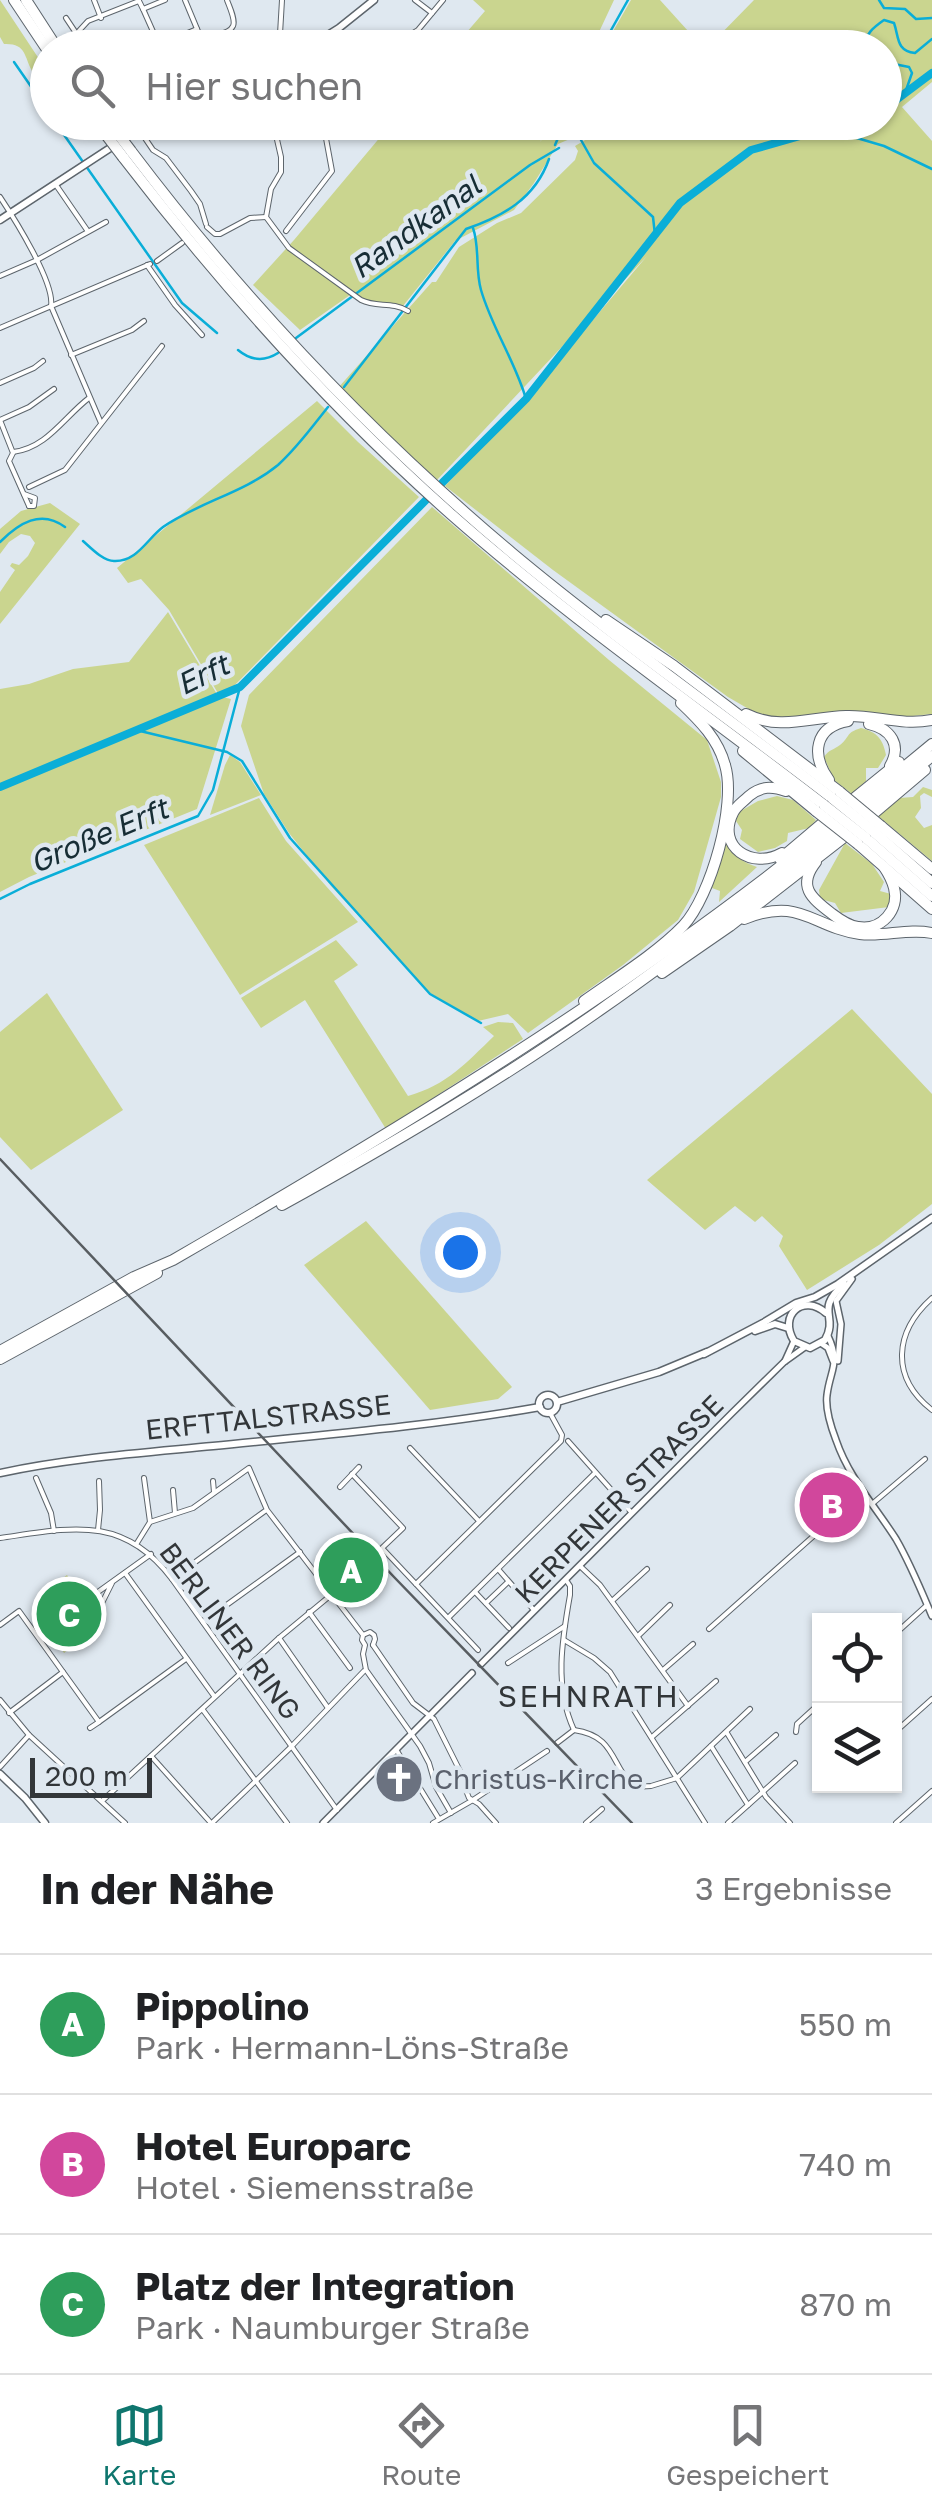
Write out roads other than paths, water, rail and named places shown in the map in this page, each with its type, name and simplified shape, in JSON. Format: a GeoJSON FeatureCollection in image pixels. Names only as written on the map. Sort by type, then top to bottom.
{"type":"FeatureCollection","features":[{"type":"Feature","properties":{"kind":"highway"},"geometry":{"type":"LineString","coordinates":[[14,0],[34,30]]}},
{"type":"Feature","properties":{"kind":"highway"},"geometry":{"type":"LineString","coordinates":[[26,0],[45,30]]}},
{"type":"Feature","properties":{"kind":"highway"},"geometry":{"type":"LineString","coordinates":[[117,140],[194,248],[260,323],[430,495],[655,678],[830,799]]}},
{"type":"Feature","properties":{"kind":"highway"},"geometry":{"type":"LineString","coordinates":[[127,154],[328,382],[422,474],[546,582],[830,799],[932,883]]}},
{"type":"Feature","properties":{"kind":"highway"},"geometry":{"type":"LineString","coordinates":[[546,582],[634,638],[720,701],[932,896]]}},
{"type":"Feature","properties":{"kind":"highway"},"geometry":{"type":"LineString","coordinates":[[500,1064],[672,936],[700,902],[709,881],[728,801],[728,777],[722,754],[701,722],[655,678]]}},
{"type":"Feature","properties":{"kind":"highway"},"geometry":{"type":"LineString","coordinates":[[668,691],[799,797]]}},
{"type":"Feature","properties":{"kind":"highway"},"geometry":{"type":"LineString","coordinates":[[720,701],[752,718],[780,724],[846,716],[902,723],[932,720]]}},
{"type":"Feature","properties":{"kind":"highway"},"geometry":{"type":"LineString","coordinates":[[830,799],[818,748],[826,731],[844,722],[874,724],[892,736],[895,753],[884,775]]}},
{"type":"Feature","properties":{"kind":"highway"},"geometry":{"type":"LineString","coordinates":[[735,900],[792,848],[932,735]]}},
{"type":"Feature","properties":{"kind":"highway"},"geometry":{"type":"LineString","coordinates":[[0,1351],[134,1277],[173,1260],[500,1064],[735,900],[932,744]]}},
{"type":"Feature","properties":{"kind":"highway"},"geometry":{"type":"LineString","coordinates":[[906,788],[932,759]]}},
{"type":"Feature","properties":{"kind":"highway"},"geometry":{"type":"LineString","coordinates":[[597,1012],[748,902],[932,759]]}},
{"type":"Feature","properties":{"kind":"highway"},"geometry":{"type":"LineString","coordinates":[[0,1359],[422,1125],[678,962],[906,788],[932,776]]}},
{"type":"Feature","properties":{"kind":"highway"},"geometry":{"type":"LineString","coordinates":[[792,848],[772,859],[750,858],[734,847],[729,829],[731,816],[756,791],[771,787],[799,797],[830,799]]}},
{"type":"Feature","properties":{"kind":"highway"},"geometry":{"type":"LineString","coordinates":[[870,835],[932,866]]}},
{"type":"Feature","properties":{"kind":"highway"},"geometry":{"type":"LineString","coordinates":[[823,854],[806,882],[815,901],[852,926],[874,926],[890,913],[896,893],[870,835]]}},
{"type":"Feature","properties":{"kind":"highway"},"geometry":{"type":"LineString","coordinates":[[884,866],[932,909]]}},
{"type":"Feature","properties":{"kind":"highway"},"geometry":{"type":"LineString","coordinates":[[730,926],[758,914],[784,910],[859,934],[932,933]]}},
{"type":"Feature","properties":{"kind":"main road"},"geometry":{"type":"LineString","coordinates":[[337,30],[374,0]]}},
{"type":"Feature","properties":{"kind":"main road"},"geometry":{"type":"LineString","coordinates":[[0,220],[118,140]]}},
{"type":"Feature","properties":{"kind":"main road"},"geometry":{"type":"LineString","coordinates":[[826,1313],[834,1294],[854,1276],[932,1218]]}},
{"type":"Feature","properties":{"kind":"main road"},"geometry":{"type":"LineString","coordinates":[[704,1354],[796,1302],[815,1298],[854,1276]]}},
{"type":"Feature","properties":{"kind":"main road"},"geometry":{"type":"LineString","coordinates":[[816,1306],[838,1284]]}},
{"type":"Feature","properties":{"kind":"main road"},"geometry":{"type":"LineString","coordinates":[[800,1306],[816,1306],[826,1313],[830,1324],[822,1344],[805,1347],[794,1341],[788,1328],[790,1317],[800,1306]]}},
{"type":"Feature","properties":{"kind":"main road"},"geometry":{"type":"LineString","coordinates":[[762,1323],[790,1317]]}},
{"type":"Feature","properties":{"kind":"main road"},"geometry":{"type":"LineString","coordinates":[[556,1402],[659,1372],[773,1324],[788,1328]]}},
{"type":"Feature","properties":{"kind":"main road"},"geometry":{"type":"LineString","coordinates":[[547,1396],[556,1402],[550,1413],[540,1407],[547,1396]]}},
{"type":"Feature","properties":{"kind":"main road","name":"ERFTTALSTRASSE"},"geometry":{"type":"LineString","coordinates":[[0,1474],[66,1461],[328,1435],[540,1407]]}},
{"type":"Feature","properties":{"kind":"main road"},"geometry":{"type":"LineString","coordinates":[[0,1770],[45,1823]]}},
{"type":"Feature","properties":{"kind":"street"},"geometry":{"type":"LineString","coordinates":[[94,0],[101,18]]}},
{"type":"Feature","properties":{"kind":"street"},"geometry":{"type":"LineString","coordinates":[[143,9],[165,0]]}},
{"type":"Feature","properties":{"kind":"street"},"geometry":{"type":"LineString","coordinates":[[184,0],[197,29]]}},
{"type":"Feature","properties":{"kind":"street"},"geometry":{"type":"LineString","coordinates":[[227,0],[234,22],[228,30]]}},
{"type":"Feature","properties":{"kind":"street"},"geometry":{"type":"LineString","coordinates":[[282,0],[282,30]]}},
{"type":"Feature","properties":{"kind":"street"},"geometry":{"type":"LineString","coordinates":[[415,0],[432,13]]}},
{"type":"Feature","properties":{"kind":"street"},"geometry":{"type":"LineString","coordinates":[[418,30],[443,0]]}},
{"type":"Feature","properties":{"kind":"street"},"geometry":{"type":"LineString","coordinates":[[80,30],[88,20],[139,1],[152,30]]}},
{"type":"Feature","properties":{"kind":"street"},"geometry":{"type":"LineString","coordinates":[[66,18],[75,30]]}},
{"type":"Feature","properties":{"kind":"street"},"geometry":{"type":"LineString","coordinates":[[146,140],[166,158],[191,191],[210,230],[220,234],[250,218],[266,217]]}},
{"type":"Feature","properties":{"kind":"street"},"geometry":{"type":"LineString","coordinates":[[277,140],[281,172],[270,189],[266,217],[289,248],[373,305],[405,309]]}},
{"type":"Feature","properties":{"kind":"street"},"geometry":{"type":"LineString","coordinates":[[286,231],[332,171],[326,140]]}},
{"type":"Feature","properties":{"kind":"street"},"geometry":{"type":"LineString","coordinates":[[56,185],[88,231]]}},
{"type":"Feature","properties":{"kind":"street"},"geometry":{"type":"LineString","coordinates":[[0,197],[36,260],[52,298],[51,306],[101,423]]}},
{"type":"Feature","properties":{"kind":"street"},"geometry":{"type":"LineString","coordinates":[[0,276],[106,222]]}},
{"type":"Feature","properties":{"kind":"street"},"geometry":{"type":"LineString","coordinates":[[200,228],[206,224]]}},
{"type":"Feature","properties":{"kind":"street"},"geometry":{"type":"LineString","coordinates":[[0,328],[151,263],[182,242]]}},
{"type":"Feature","properties":{"kind":"street"},"geometry":{"type":"LineString","coordinates":[[151,263],[175,305],[202,335]]}},
{"type":"Feature","properties":{"kind":"street"},"geometry":{"type":"LineString","coordinates":[[71,355],[132,330],[144,321]]}},
{"type":"Feature","properties":{"kind":"street"},"geometry":{"type":"LineString","coordinates":[[29,488],[66,470],[162,346]]}},
{"type":"Feature","properties":{"kind":"street"},"geometry":{"type":"LineString","coordinates":[[0,382],[43,361]]}},
{"type":"Feature","properties":{"kind":"street"},"geometry":{"type":"LineString","coordinates":[[24,494],[9,462],[13,452],[0,420],[54,390]]}},
{"type":"Feature","properties":{"kind":"street"},"geometry":{"type":"LineString","coordinates":[[13,452],[22,451],[50,434],[89,398]]}},
{"type":"Feature","properties":{"kind":"street"},"geometry":{"type":"LineString","coordinates":[[831,1378],[840,1352],[836,1301],[854,1276]]}},
{"type":"Feature","properties":{"kind":"street"},"geometry":{"type":"LineString","coordinates":[[932,1298],[908,1324],[902,1352],[910,1385],[932,1410]]}},
{"type":"Feature","properties":{"kind":"street"},"geometry":{"type":"LineString","coordinates":[[828,1336],[836,1361],[826,1398],[844,1461],[902,1549],[932,1616]]}},
{"type":"Feature","properties":{"kind":"street","name":"KERPENER STRASSE"},"geometry":{"type":"LineString","coordinates":[[784,1362],[794,1341]]}},
{"type":"Feature","properties":{"kind":"street"},"geometry":{"type":"LineString","coordinates":[[822,1344],[833,1360],[831,1378]]}},
{"type":"Feature","properties":{"kind":"street","name":"KERPENER STRASSE"},"geometry":{"type":"LineString","coordinates":[[481,1664],[784,1362],[805,1347]]}},
{"type":"Feature","properties":{"kind":"street"},"geometry":{"type":"LineString","coordinates":[[416,1584],[562,1440],[550,1413]]}},
{"type":"Feature","properties":{"kind":"street"},"geometry":{"type":"LineString","coordinates":[[568,1441],[632,1514]]}},
{"type":"Feature","properties":{"kind":"street"},"geometry":{"type":"LineString","coordinates":[[410,1448],[480,1521]]}},
{"type":"Feature","properties":{"kind":"street"},"geometry":{"type":"LineString","coordinates":[[872,1504],[926,1460]]}},
{"type":"Feature","properties":{"kind":"street"},"geometry":{"type":"LineString","coordinates":[[340,1487],[360,1467]]}},
{"type":"Feature","properties":{"kind":"street"},"geometry":{"type":"LineString","coordinates":[[137,1543],[150,1522],[193,1508],[249,1468],[267,1510],[331,1595],[366,1634]]}},
{"type":"Feature","properties":{"kind":"street"},"geometry":{"type":"LineString","coordinates":[[448,1618],[595,1473]]}},
{"type":"Feature","properties":{"kind":"street"},"geometry":{"type":"LineString","coordinates":[[352,1474],[402,1528],[382,1548],[478,1650]]}},
{"type":"Feature","properties":{"kind":"street"},"geometry":{"type":"LineString","coordinates":[[36,1478],[54,1531]]}},
{"type":"Feature","properties":{"kind":"street"},"geometry":{"type":"LineString","coordinates":[[144,1478],[150,1522]]}},
{"type":"Feature","properties":{"kind":"street"},"geometry":{"type":"LineString","coordinates":[[98,1530],[100,1481]]}},
{"type":"Feature","properties":{"kind":"street"},"geometry":{"type":"LineString","coordinates":[[213,1481],[214,1492]]}},
{"type":"Feature","properties":{"kind":"street"},"geometry":{"type":"LineString","coordinates":[[173,1490],[175,1513]]}},
{"type":"Feature","properties":{"kind":"street"},"geometry":{"type":"LineString","coordinates":[[709,1630],[862,1492]]}},
{"type":"Feature","properties":{"kind":"street"},"geometry":{"type":"LineString","coordinates":[[172,1578],[267,1510]]}},
{"type":"Feature","properties":{"kind":"street","name":"BERLINER RING"},"geometry":{"type":"LineString","coordinates":[[0,1536],[78,1528],[98,1530],[137,1543],[151,1554],[337,1810]]}},
{"type":"Feature","properties":{"kind":"street"},"geometry":{"type":"LineString","coordinates":[[203,1622],[300,1552]]}},
{"type":"Feature","properties":{"kind":"street"},"geometry":{"type":"LineString","coordinates":[[112,1584],[100,1610],[93,1610],[88,1600],[151,1554]]}},
{"type":"Feature","properties":{"kind":"street"},"geometry":{"type":"LineString","coordinates":[[580,1566],[612,1601],[688,1706]]}},
{"type":"Feature","properties":{"kind":"street"},"geometry":{"type":"LineString","coordinates":[[498,1569],[533,1608]]}},
{"type":"Feature","properties":{"kind":"street"},"geometry":{"type":"LineString","coordinates":[[612,1601],[647,1569]]}},
{"type":"Feature","properties":{"kind":"street"},"geometry":{"type":"LineString","coordinates":[[125,1573],[214,1696]]}},
{"type":"Feature","properties":{"kind":"street"},"geometry":{"type":"LineString","coordinates":[[566,1580],[570,1595],[561,1672],[564,1704],[574,1730]]}},
{"type":"Feature","properties":{"kind":"street"},"geometry":{"type":"LineString","coordinates":[[486,1603],[509,1582]]}},
{"type":"Feature","properties":{"kind":"street"},"geometry":{"type":"LineString","coordinates":[[476,1592],[509,1628]]}},
{"type":"Feature","properties":{"kind":"street"},"geometry":{"type":"LineString","coordinates":[[102,1802],[214,1696],[331,1595]]}},
{"type":"Feature","properties":{"kind":"street"},"geometry":{"type":"LineString","coordinates":[[902,1628],[927,1605]]}},
{"type":"Feature","properties":{"kind":"street"},"geometry":{"type":"LineString","coordinates":[[638,1636],[670,1606]]}},
{"type":"Feature","properties":{"kind":"street"},"geometry":{"type":"LineString","coordinates":[[0,1625],[25,1607]]}},
{"type":"Feature","properties":{"kind":"street"},"geometry":{"type":"LineString","coordinates":[[19,1611],[99,1722]]}},
{"type":"Feature","properties":{"kind":"street"},"geometry":{"type":"LineString","coordinates":[[310,1612],[350,1668]]}},
{"type":"Feature","properties":{"kind":"street"},"geometry":{"type":"LineString","coordinates":[[508,1663],[565,1626]]}},
{"type":"Feature","properties":{"kind":"street"},"geometry":{"type":"LineString","coordinates":[[451,1813],[412,1734],[366,1670],[363,1654],[371,1643],[372,1633],[366,1634],[362,1640],[371,1643],[414,1704],[436,1721],[470,1798],[496,1823]]}},
{"type":"Feature","properties":{"kind":"street"},"geometry":{"type":"LineString","coordinates":[[279,1638],[328,1708]]}},
{"type":"Feature","properties":{"kind":"street"},"geometry":{"type":"LineString","coordinates":[[564,1640],[610,1672],[705,1823]]}},
{"type":"Feature","properties":{"kind":"street"},"geometry":{"type":"LineString","coordinates":[[663,1670],[692,1644]]}},
{"type":"Feature","properties":{"kind":"street"},"geometry":{"type":"LineString","coordinates":[[90,1728],[186,1659]]}},
{"type":"Feature","properties":{"kind":"street"},"geometry":{"type":"LineString","coordinates":[[151,1756],[211,1823],[366,1670]]}},
{"type":"Feature","properties":{"kind":"street"},"geometry":{"type":"LineString","coordinates":[[9,1713],[63,1672]]}},
{"type":"Feature","properties":{"kind":"street"},"geometry":{"type":"LineString","coordinates":[[322,1823],[472,1674]]}},
{"type":"Feature","properties":{"kind":"street"},"geometry":{"type":"LineString","coordinates":[[652,1736],[716,1681]]}},
{"type":"Feature","properties":{"kind":"street"},"geometry":{"type":"LineString","coordinates":[[902,1726],[932,1699]]}},
{"type":"Feature","properties":{"kind":"street"},"geometry":{"type":"LineString","coordinates":[[0,1700],[29,1735],[125,1823]]}},
{"type":"Feature","properties":{"kind":"street"},"geometry":{"type":"LineString","coordinates":[[202,1708],[287,1823]]}},
{"type":"Feature","properties":{"kind":"street"},"geometry":{"type":"LineString","coordinates":[[557,1743],[574,1730],[601,1738],[632,1788],[651,1786],[677,1778],[750,1709]]}},
{"type":"Feature","properties":{"kind":"street"},"geometry":{"type":"LineString","coordinates":[[796,1732],[797,1724],[812,1710]]}},
{"type":"Feature","properties":{"kind":"street"},"geometry":{"type":"LineString","coordinates":[[726,1732],[764,1792],[790,1823]]}},
{"type":"Feature","properties":{"kind":"street"},"geometry":{"type":"LineString","coordinates":[[0,1770],[29,1735]]}},
{"type":"Feature","properties":{"kind":"street"},"geometry":{"type":"LineString","coordinates":[[745,1762],[776,1735]]}},
{"type":"Feature","properties":{"kind":"street"},"geometry":{"type":"LineString","coordinates":[[711,1746],[748,1805]]}},
{"type":"Feature","properties":{"kind":"street"},"geometry":{"type":"LineString","coordinates":[[396,1750],[436,1821],[547,1751]]}},
{"type":"Feature","properties":{"kind":"street"},"geometry":{"type":"LineString","coordinates":[[728,1823],[795,1763]]}},
{"type":"Feature","properties":{"kind":"street"},"geometry":{"type":"LineString","coordinates":[[896,1823],[932,1790]]}},
{"type":"Feature","properties":{"kind":"street"},"geometry":{"type":"LineString","coordinates":[[586,1823],[602,1809]]}},
{"type":"Feature","properties":{"kind":"waterway"},"geometry":{"type":"LineString","coordinates":[[611,30],[628,0]]}},
{"type":"Feature","properties":{"kind":"waterway","name":"Erft"},"geometry":{"type":"LineString","coordinates":[[879,0],[884,8],[905,9],[916,19],[932,18]]}},
{"type":"Feature","properties":{"kind":"waterway","name":"Erft"},"geometry":{"type":"LineString","coordinates":[[872,30],[884,20],[894,23],[896,30]]}},
{"type":"Feature","properties":{"kind":"waterway","name":"Erft"},"geometry":{"type":"LineString","coordinates":[[902,46],[915,53],[932,39]]}},
{"type":"Feature","properties":{"kind":"waterway","name":"Randkanal"},"geometry":{"type":"LineString","coordinates":[[14,62],[30,85]]}},
{"type":"Feature","properties":{"kind":"waterway","name":"Erft"},"geometry":{"type":"LineString","coordinates":[[902,66],[909,67],[912,73],[904,96]]}},
{"type":"Feature","properties":{"kind":"waterway","name":"Erft"},"geometry":{"type":"LineString","coordinates":[[902,96],[932,73]]}},
{"type":"Feature","properties":{"kind":"waterway","name":"Randkanal"},"geometry":{"type":"LineString","coordinates":[[68,140],[182,303],[217,333]]}},
{"type":"Feature","properties":{"kind":"waterway"},"geometry":{"type":"LineString","coordinates":[[555,145],[557,140]]}},
{"type":"Feature","properties":{"kind":"waterway"},"geometry":{"type":"LineString","coordinates":[[581,140],[594,163],[653,217],[655,235]]}},
{"type":"Feature","properties":{"kind":"waterway","name":"Erft"},"geometry":{"type":"LineString","coordinates":[[442,483],[526,399],[680,203],[751,150],[786,140]]}},
{"type":"Feature","properties":{"kind":"waterway"},"geometry":{"type":"LineString","coordinates":[[864,140],[932,169]]}},
{"type":"Feature","properties":{"kind":"waterway","name":"Randkanal"},"geometry":{"type":"LineString","coordinates":[[296,338],[530,165],[559,148]]}},
{"type":"Feature","properties":{"kind":"waterway"},"geometry":{"type":"LineString","coordinates":[[344,387],[466,229],[516,204],[535,185],[549,159]]}},
{"type":"Feature","properties":{"kind":"waterway"},"geometry":{"type":"LineString","coordinates":[[473,228],[481,290],[526,399]]}},
{"type":"Feature","properties":{"kind":"waterway","name":"Randkanal"},"geometry":{"type":"LineString","coordinates":[[238,350],[257,359],[278,353]]}},
{"type":"Feature","properties":{"kind":"waterway"},"geometry":{"type":"LineString","coordinates":[[83,541],[110,560],[129,558],[177,518],[265,475],[298,444],[328,407]]}},
{"type":"Feature","properties":{"kind":"waterway","name":"Große Erft"},"geometry":{"type":"LineString","coordinates":[[0,787],[240,687],[426,500]]}},
{"type":"Feature","properties":{"kind":"waterway"},"geometry":{"type":"LineString","coordinates":[[0,542],[15,529],[39,519],[65,527]]}},
{"type":"Feature","properties":{"kind":"waterway","name":"Große Erft"},"geometry":{"type":"LineString","coordinates":[[0,899],[198,816],[213,790],[240,687]]}},
{"type":"Feature","properties":{"kind":"waterway"},"geometry":{"type":"LineString","coordinates":[[136,730],[227,752],[242,761],[290,838],[430,994],[481,1023]]}},
{"type":"Feature","properties":{"kind":"railway"},"geometry":{"type":"LineString","coordinates":[[0,1159],[632,1823]]}},
{"type":"Feature","properties":{"kind":"place","name":"Hotel Europarc"},"geometry":{"type":"Point","coordinates":[832,1505]}},
{"type":"Feature","properties":{"kind":"place","name":"Pippolino"},"geometry":{"type":"Point","coordinates":[351,1570]}},
{"type":"Feature","properties":{"kind":"place","name":"Platz der Integration"},"geometry":{"type":"Point","coordinates":[69,1614]}},
{"type":"Feature","properties":{"kind":"place","name":"Christus-Kirche"},"geometry":{"type":"Point","coordinates":[399,1779]}},
{"type":"Feature","properties":{"kind":"district","name":"SEHNRATH"},"geometry":{"type":"Point","coordinates":[589,1697]}}]}
